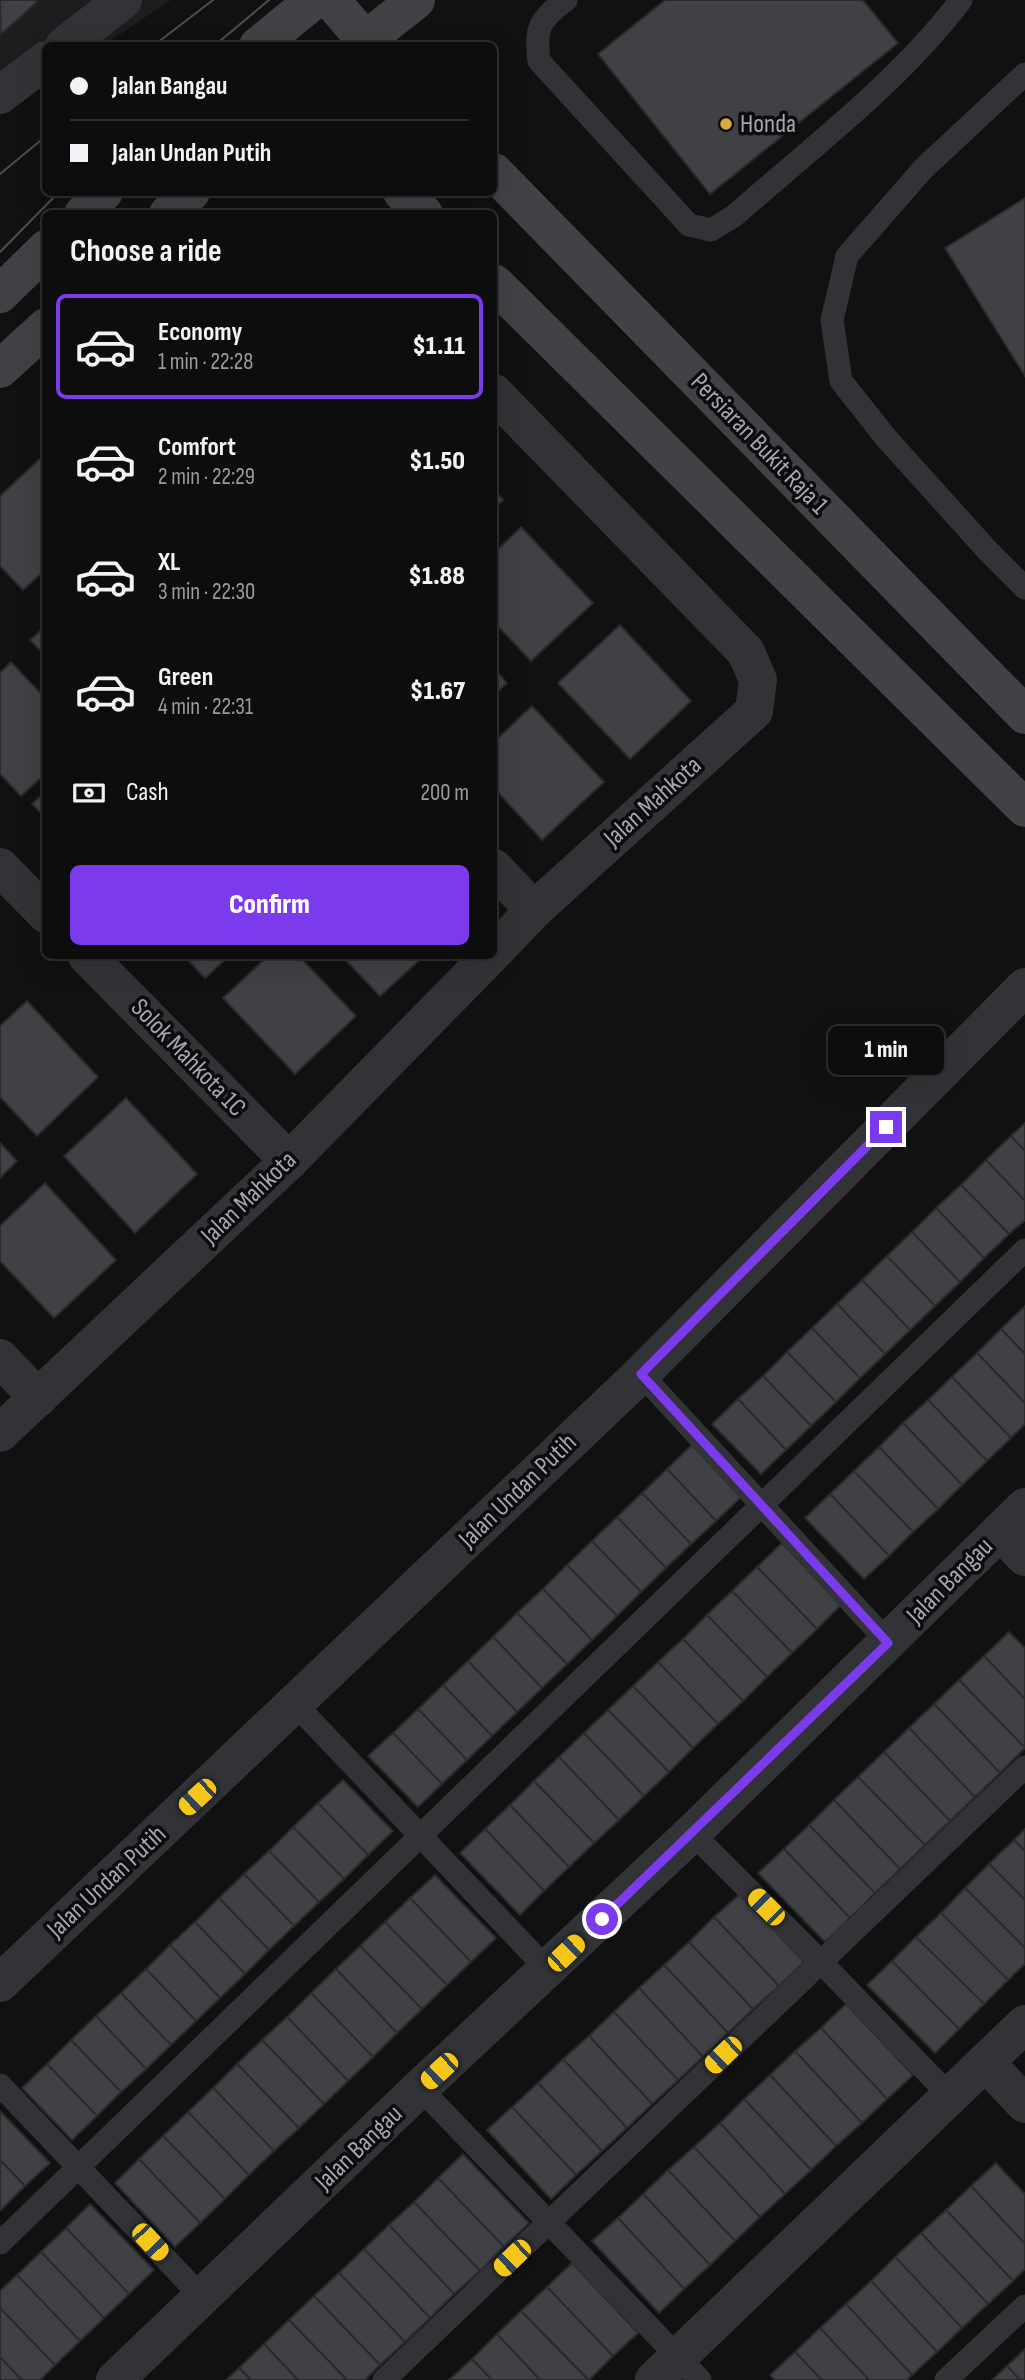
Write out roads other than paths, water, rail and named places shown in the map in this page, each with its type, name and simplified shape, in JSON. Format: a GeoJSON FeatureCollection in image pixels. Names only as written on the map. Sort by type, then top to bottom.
{"type":"FeatureCollection","features":[{"type":"Feature","properties":{"kind":"street"},"geometry":{"type":"LineString","coordinates":[[69,42],[123,0]]}},
{"type":"Feature","properties":{"kind":"street"},"geometry":{"type":"LineString","coordinates":[[265,42],[314,0]]}},
{"type":"Feature","properties":{"kind":"street"},"geometry":{"type":"LineString","coordinates":[[331,0],[362,42]]}},
{"type":"Feature","properties":{"kind":"street"},"geometry":{"type":"LineString","coordinates":[[366,42],[416,0]]}},
{"type":"Feature","properties":{"kind":"street"},"geometry":{"type":"LineString","coordinates":[[0,95],[42,63]]}},
{"type":"Feature","properties":{"kind":"street","name":"Persiaran Bukit Raja 1"},"geometry":{"type":"LineString","coordinates":[[497,175],[1025,715]]}},
{"type":"Feature","properties":{"kind":"street"},"geometry":{"type":"LineString","coordinates":[[87,210],[100,196]]}},
{"type":"Feature","properties":{"kind":"street"},"geometry":{"type":"LineString","coordinates":[[172,210],[187,196]]}},
{"type":"Feature","properties":{"kind":"street"},"geometry":{"type":"LineString","coordinates":[[406,196],[420,210]]}},
{"type":"Feature","properties":{"kind":"street"},"geometry":{"type":"LineString","coordinates":[[0,294],[42,253]]}},
{"type":"Feature","properties":{"kind":"street"},"geometry":{"type":"LineString","coordinates":[[497,286],[1025,808]]}},
{"type":"Feature","properties":{"kind":"street"},"geometry":{"type":"LineString","coordinates":[[0,369],[42,331]]}},
{"type":"Feature","properties":{"kind":"street","name":"Jalan Mahkota"},"geometry":{"type":"LineString","coordinates":[[497,396],[746,652],[758,680],[754,710],[534,911],[497,949]]}},
{"type":"Feature","properties":{"kind":"street"},"geometry":{"type":"LineString","coordinates":[[0,867],[42,910]]}},
{"type":"Feature","properties":{"kind":"street"},"geometry":{"type":"LineString","coordinates":[[497,871],[534,911]]}},
{"type":"Feature","properties":{"kind":"street","name":"Solok Mahkota 1C"},"geometry":{"type":"LineString","coordinates":[[90,959],[289,1161]]}},
{"type":"Feature","properties":{"kind":"street","name":"Jalan Mahkota"},"geometry":{"type":"LineString","coordinates":[[0,1433],[289,1161],[487,959]]}},
{"type":"Feature","properties":{"kind":"street","name":"Jalan Undan Putih"},"geometry":{"type":"LineString","coordinates":[[0,1983],[641,1374],[1023,994]]}},
{"type":"Feature","properties":{"kind":"street"},"geometry":{"type":"LineString","coordinates":[[0,1358],[38,1398]]}},
{"type":"Feature","properties":{"kind":"street","name":"Jalan Bangau"},"geometry":{"type":"LineString","coordinates":[[115,2380],[692,1833],[888,1643],[1017,1532]]}},
{"type":"Feature","properties":{"kind":"street"},"geometry":{"type":"LineString","coordinates":[[677,2372],[950,2096],[1025,2024]]}},
{"type":"Feature","properties":{"kind":"street"},"geometry":{"type":"LineString","coordinates":[[985,2062],[1025,2104]]}},
{"type":"Feature","properties":{"kind":"lane"},"geometry":{"type":"LineString","coordinates":[[566,0],[545,16],[537,40],[539,61],[689,225],[710,230],[734,216],[899,71],[937,32],[961,0]]}},
{"type":"Feature","properties":{"kind":"lane"},"geometry":{"type":"LineString","coordinates":[[1025,74],[924,168],[847,256],[832,320],[841,381],[887,439],[1025,588]]}},
{"type":"Feature","properties":{"kind":"lane"},"geometry":{"type":"LineString","coordinates":[[0,2243],[1025,1250]]}},
{"type":"Feature","properties":{"kind":"lane"},"geometry":{"type":"LineString","coordinates":[[641,1374],[888,1643]]}},
{"type":"Feature","properties":{"kind":"lane"},"geometry":{"type":"LineString","coordinates":[[295,1704],[548,1970]]}},
{"type":"Feature","properties":{"kind":"lane"},"geometry":{"type":"LineString","coordinates":[[384,2380],[1025,1767]]}},
{"type":"Feature","properties":{"kind":"lane"},"geometry":{"type":"LineString","coordinates":[[692,1833],[950,2096]]}},
{"type":"Feature","properties":{"kind":"lane"},"geometry":{"type":"LineString","coordinates":[[0,2085],[203,2298]]}},
{"type":"Feature","properties":{"kind":"lane"},"geometry":{"type":"LineString","coordinates":[[420,2088],[548,2224],[677,2372]]}},
{"type":"Feature","properties":{"kind":"lane"},"geometry":{"type":"LineString","coordinates":[[946,2380],[1025,2306]]}},
{"type":"Feature","properties":{"kind":"tram line"},"geometry":{"type":"LineString","coordinates":[[158,42],[213,0]]}},
{"type":"Feature","properties":{"kind":"tram line"},"geometry":{"type":"LineString","coordinates":[[219,42],[269,0]]}},
{"type":"Feature","properties":{"kind":"tram line"},"geometry":{"type":"LineString","coordinates":[[0,174],[42,139]]}},
{"type":"Feature","properties":{"kind":"tram line"},"geometry":{"type":"LineString","coordinates":[[0,252],[55,196]]}},
{"type":"Feature","properties":{"kind":"place","name":"Honda"},"geometry":{"type":"Point","coordinates":[726,124]}}]}
